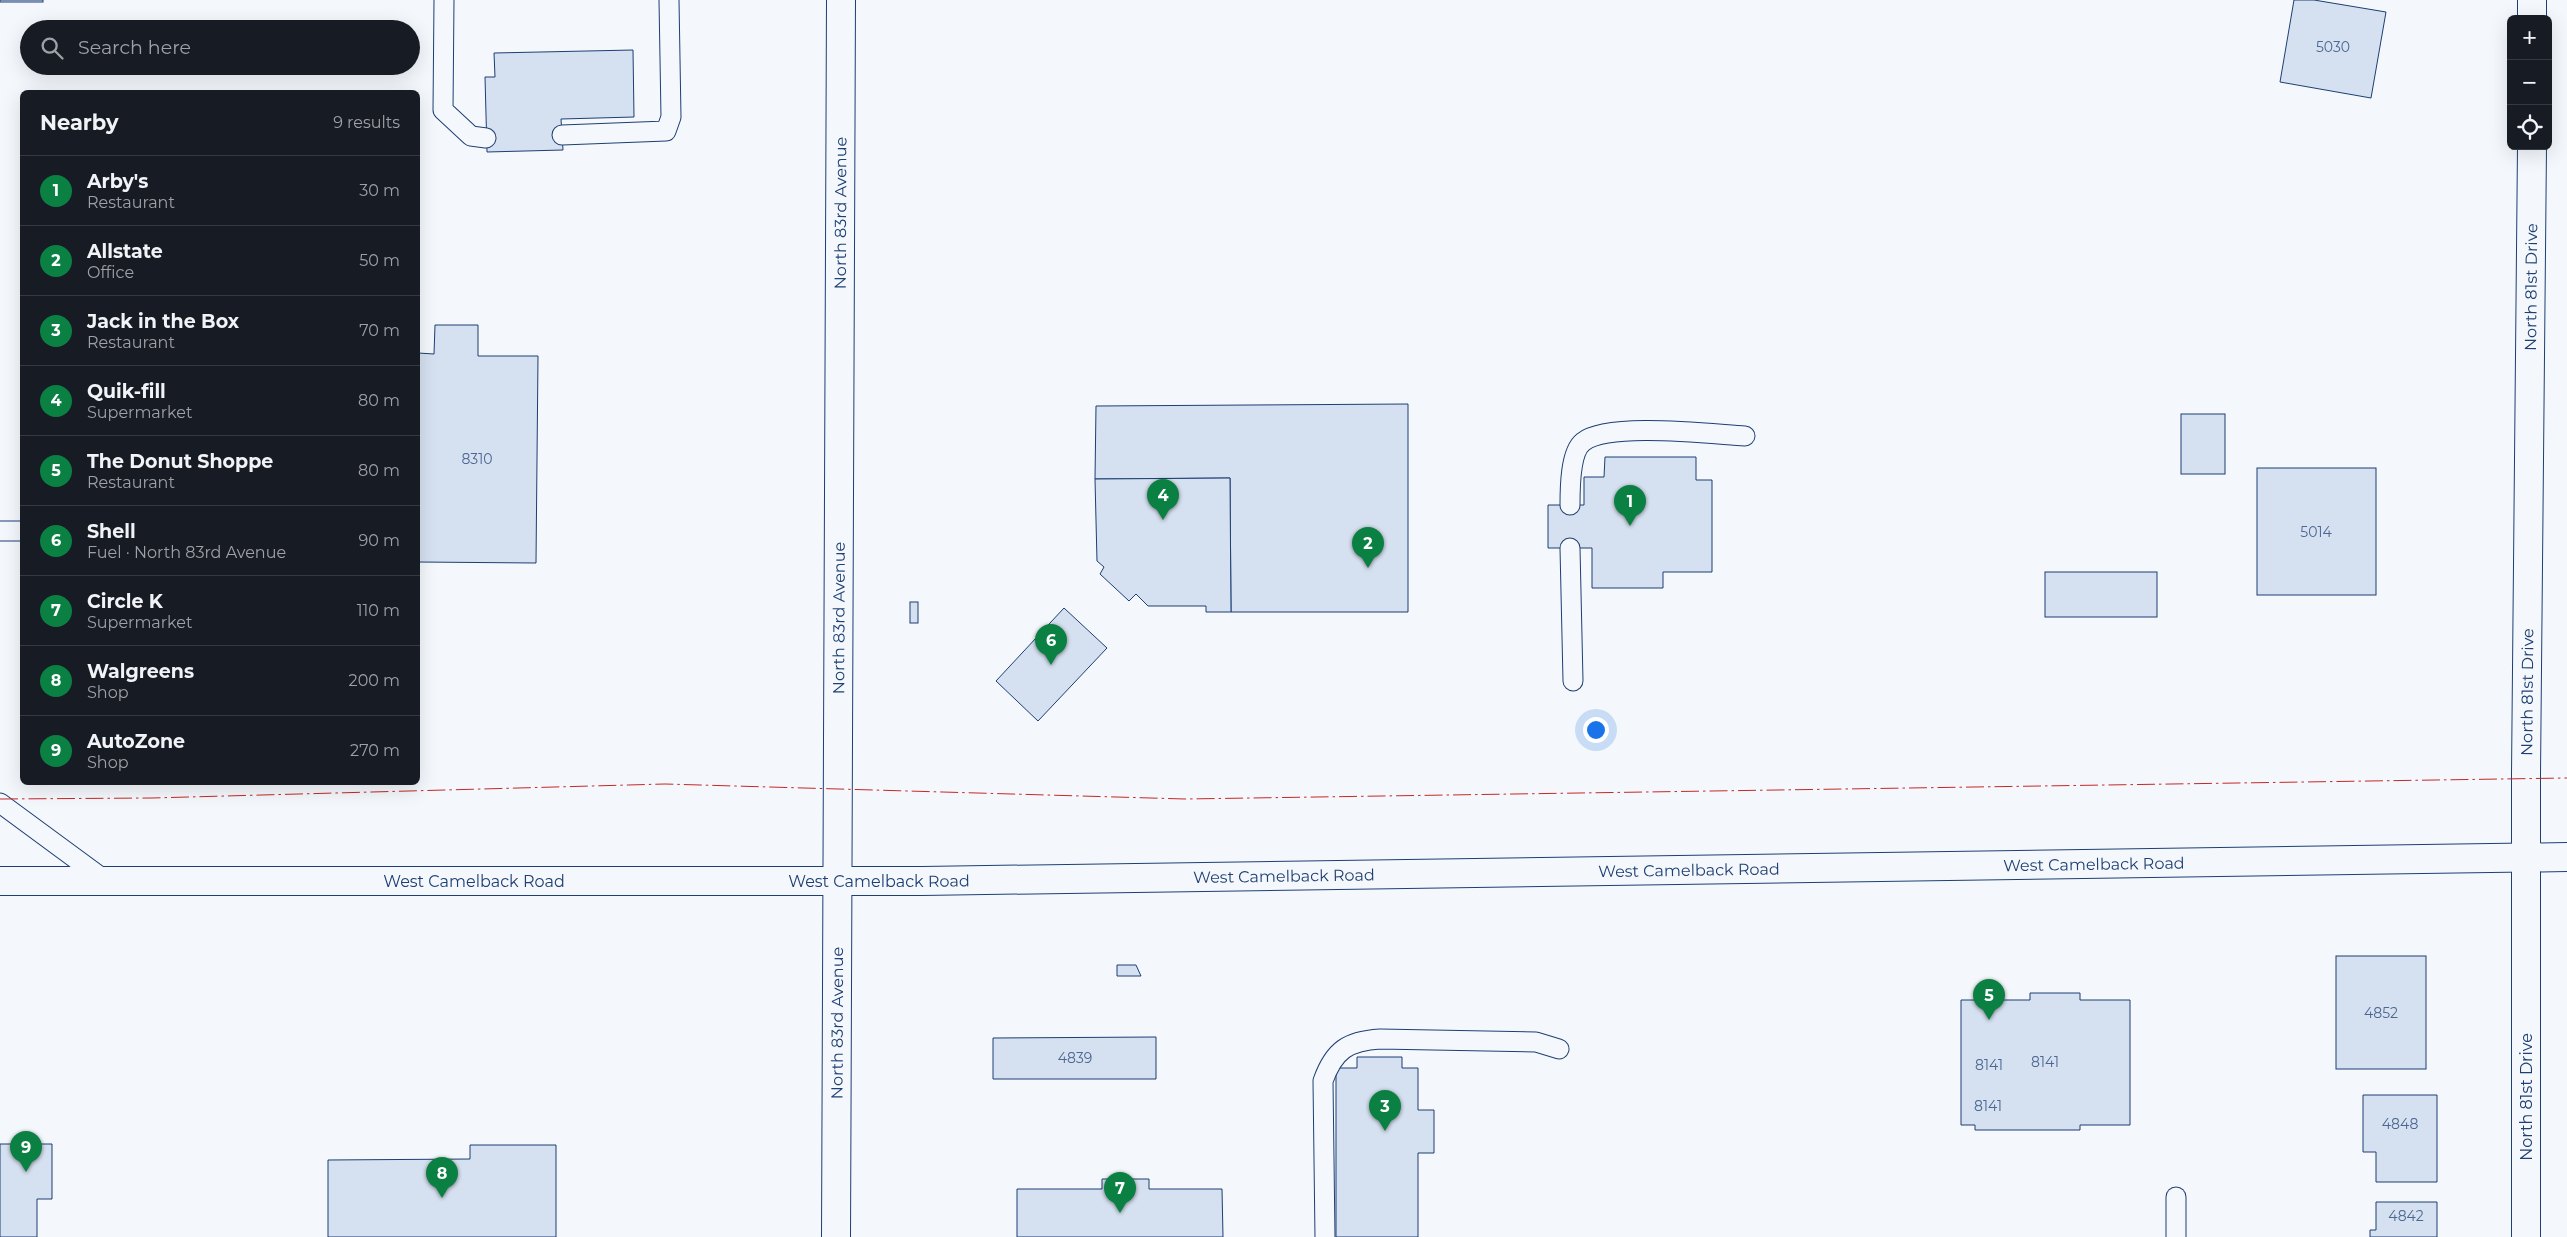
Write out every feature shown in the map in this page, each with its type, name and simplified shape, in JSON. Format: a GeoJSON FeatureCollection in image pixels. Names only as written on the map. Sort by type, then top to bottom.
{"type":"FeatureCollection","features":[{"type":"Feature","properties":{"kind":"main road","name":"North 83rd Avenue"},"geometry":{"type":"LineString","coordinates":[[836,1237],[836,881],[842,0]]}},
{"type":"Feature","properties":{"kind":"main road"},"geometry":{"type":"LineString","coordinates":[[2532,0],[2532,15]]}},
{"type":"Feature","properties":{"kind":"main road","name":"North 81st Drive"},"geometry":{"type":"LineString","coordinates":[[2526,1237],[2526,857],[2532,150]]}},
{"type":"Feature","properties":{"kind":"main road","name":"West Camelback Road"},"geometry":{"type":"LineString","coordinates":[[0,881],[836,881],[2567,857]]}},
{"type":"Feature","properties":{"kind":"lane"},"geometry":{"type":"LineString","coordinates":[[444,0],[443,110],[471,136],[486,138]]}},
{"type":"Feature","properties":{"kind":"lane"},"geometry":{"type":"LineString","coordinates":[[562,135],[666,131],[671,117],[669,0]]}},
{"type":"Feature","properties":{"kind":"lane"},"geometry":{"type":"LineString","coordinates":[[1570,505],[1570,484],[1574,462],[1581,443],[1590,438],[1618,431],[1745,436]]}},
{"type":"Feature","properties":{"kind":"lane"},"geometry":{"type":"LineString","coordinates":[[0,532],[20,532]]}},
{"type":"Feature","properties":{"kind":"lane"},"geometry":{"type":"LineString","coordinates":[[1570,548],[1573,680]]}},
{"type":"Feature","properties":{"kind":"lane"},"geometry":{"type":"LineString","coordinates":[[0,803],[106,881]]}},
{"type":"Feature","properties":{"kind":"lane"},"geometry":{"type":"LineString","coordinates":[[1325,1237],[1323,1081],[1331,1060],[1362,1040],[1380,1039],[1536,1042],[1559,1049]]}},
{"type":"Feature","properties":{"kind":"lane"},"geometry":{"type":"LineString","coordinates":[[2176,1197],[2176,1237]]}},
{"type":"Feature","properties":{"kind":"building"},"geometry":{"type":"Polygon","coordinates":[[[0,0],[43,0],[43,2],[0,2],[0,0]]]}},
{"type":"Feature","properties":{"kind":"building"},"geometry":{"type":"Polygon","coordinates":[[[2294,0],[2314,0],[2386,12],[2371,98],[2280,82],[2294,0]]]}},
{"type":"Feature","properties":{"kind":"building"},"geometry":{"type":"Polygon","coordinates":[[[633,50],[634,117],[561,119],[563,150],[487,152],[485,77],[495,77],[494,53],[633,50]]]}},
{"type":"Feature","properties":{"kind":"building"},"geometry":{"type":"Polygon","coordinates":[[[435,325],[478,325],[478,356],[538,356],[536,563],[420,562],[420,353],[434,354],[435,325]]]}},
{"type":"Feature","properties":{"kind":"building"},"geometry":{"type":"Polygon","coordinates":[[[1408,404],[1408,612],[1231,612],[1230,478],[1095,479],[1096,406],[1408,404]]]}},
{"type":"Feature","properties":{"kind":"building"},"geometry":{"type":"Polygon","coordinates":[[[2181,414],[2225,414],[2225,474],[2181,474],[2181,414]]]}},
{"type":"Feature","properties":{"kind":"building"},"geometry":{"type":"Polygon","coordinates":[[[1605,457],[1696,457],[1696,480],[1712,480],[1712,572],[1663,572],[1663,588],[1592,588],[1592,548],[1548,548],[1548,505],[1584,505],[1584,477],[1604,477],[1605,457]]]}},
{"type":"Feature","properties":{"kind":"building"},"geometry":{"type":"Polygon","coordinates":[[[2257,468],[2376,468],[2376,595],[2257,595],[2257,468]]]}},
{"type":"Feature","properties":{"kind":"building"},"geometry":{"type":"Polygon","coordinates":[[[1230,478],[1231,612],[1206,612],[1206,606],[1148,606],[1136,594],[1129,601],[1100,574],[1104,567],[1097,561],[1095,479],[1230,478]]]}},
{"type":"Feature","properties":{"kind":"building"},"geometry":{"type":"Polygon","coordinates":[[[2045,572],[2157,572],[2157,617],[2045,617],[2045,572]]]}},
{"type":"Feature","properties":{"kind":"building"},"geometry":{"type":"Polygon","coordinates":[[[910,602],[918,602],[918,623],[910,623],[910,602]]]}},
{"type":"Feature","properties":{"kind":"building"},"geometry":{"type":"Polygon","coordinates":[[[1064,608],[1107,648],[1038,721],[996,681],[1064,608]]]}},
{"type":"Feature","properties":{"kind":"building"},"geometry":{"type":"Polygon","coordinates":[[[2336,956],[2426,956],[2426,1069],[2336,1069],[2336,956]]]}},
{"type":"Feature","properties":{"kind":"building"},"geometry":{"type":"Polygon","coordinates":[[[1117,965],[1136,965],[1141,976],[1117,976],[1117,965]]]}},
{"type":"Feature","properties":{"kind":"building"},"geometry":{"type":"Polygon","coordinates":[[[2030,993],[2080,993],[2080,1000],[2130,1000],[2130,1125],[2080,1125],[2080,1130],[1975,1130],[1975,1125],[1961,1125],[1961,1000],[2030,1000],[2030,993]]]}},
{"type":"Feature","properties":{"kind":"building"},"geometry":{"type":"Polygon","coordinates":[[[1156,1037],[1156,1079],[993,1079],[993,1038],[1156,1037]]]}},
{"type":"Feature","properties":{"kind":"building"},"geometry":{"type":"Polygon","coordinates":[[[1357,1057],[1402,1057],[1402,1068],[1418,1068],[1418,1110],[1434,1110],[1434,1153],[1418,1153],[1418,1237],[1336,1237],[1336,1068],[1357,1068],[1357,1057]]]}},
{"type":"Feature","properties":{"kind":"building"},"geometry":{"type":"Polygon","coordinates":[[[2363,1095],[2437,1095],[2437,1182],[2376,1182],[2376,1152],[2363,1152],[2363,1095]]]}},
{"type":"Feature","properties":{"kind":"building"},"geometry":{"type":"Polygon","coordinates":[[[0,1144],[52,1144],[52,1199],[37,1199],[37,1237],[0,1237],[0,1144]]]}},
{"type":"Feature","properties":{"kind":"building"},"geometry":{"type":"Polygon","coordinates":[[[470,1145],[556,1145],[556,1237],[328,1237],[328,1160],[470,1159],[470,1145]]]}},
{"type":"Feature","properties":{"kind":"building"},"geometry":{"type":"Polygon","coordinates":[[[1102,1179],[1149,1179],[1149,1189],[1222,1189],[1223,1237],[1017,1237],[1017,1189],[1102,1189],[1102,1179]]]}},
{"type":"Feature","properties":{"kind":"building"},"geometry":{"type":"Polygon","coordinates":[[[2376,1202],[2437,1202],[2437,1237],[2370,1237],[2370,1230],[2376,1230],[2376,1202]]]}},
{"type":"Feature","properties":{"kind":"power"},"geometry":{"type":"LineString","coordinates":[[0,799],[152,798],[665,784],[1185,799],[2567,778]]}},
{"type":"Feature","properties":{"kind":"place","name":"Quik-fill"},"geometry":{"type":"Point","coordinates":[1163,520]}},
{"type":"Feature","properties":{"kind":"place","name":"Arby's"},"geometry":{"type":"Point","coordinates":[1630,526]}},
{"type":"Feature","properties":{"kind":"place","name":"Allstate"},"geometry":{"type":"Point","coordinates":[1368,568]}},
{"type":"Feature","properties":{"kind":"place","name":"Shell"},"geometry":{"type":"Point","coordinates":[1051,665]}},
{"type":"Feature","properties":{"kind":"place","name":"The Donut Shoppe"},"geometry":{"type":"Point","coordinates":[1989,1020]}},
{"type":"Feature","properties":{"kind":"place","name":"Jack in the Box"},"geometry":{"type":"Point","coordinates":[1385,1131]}},
{"type":"Feature","properties":{"kind":"place","name":"AutoZone"},"geometry":{"type":"Point","coordinates":[26,1172]}},
{"type":"Feature","properties":{"kind":"place","name":"Walgreens"},"geometry":{"type":"Point","coordinates":[442,1198]}},
{"type":"Feature","properties":{"kind":"place","name":"Circle K"},"geometry":{"type":"Point","coordinates":[1120,1213]}}]}
